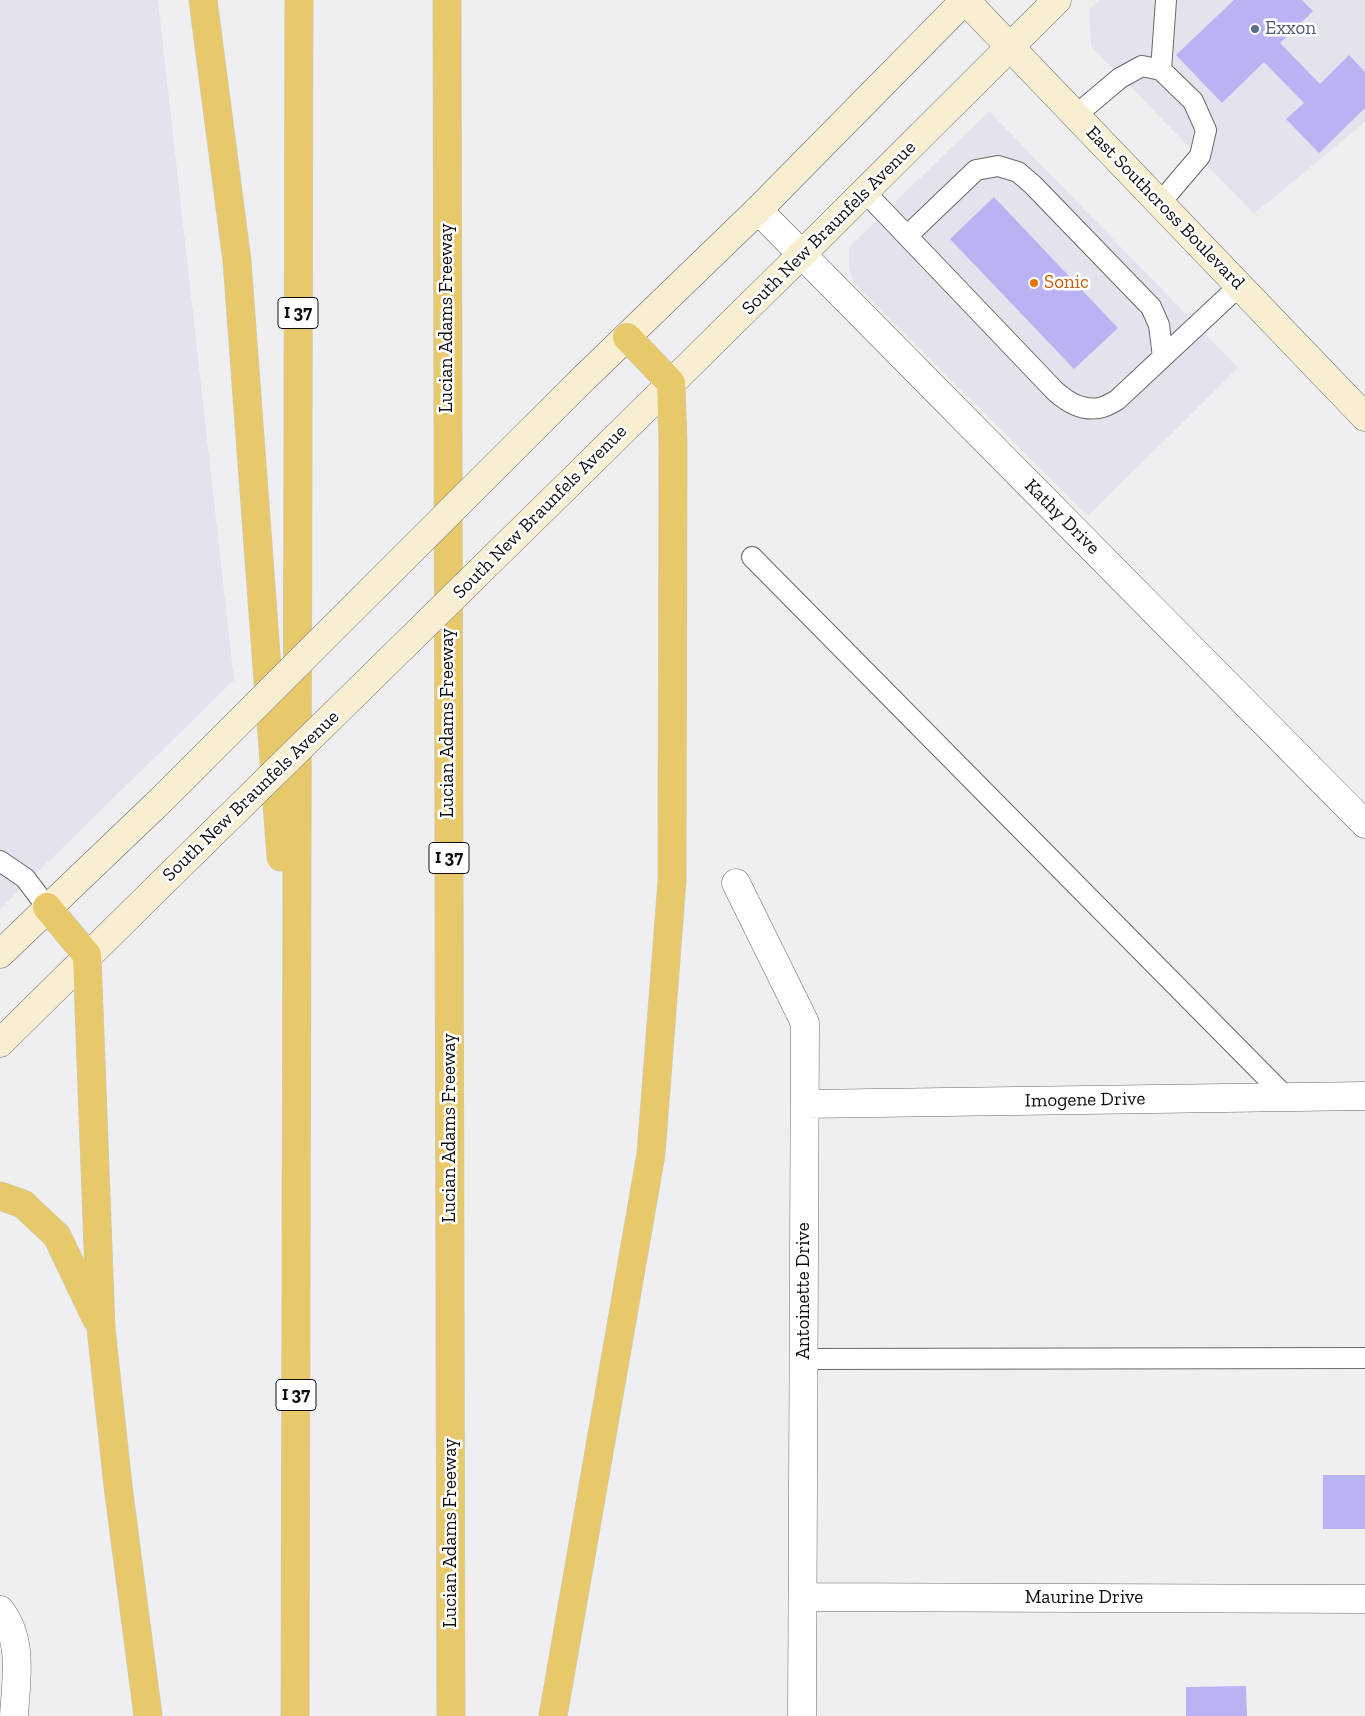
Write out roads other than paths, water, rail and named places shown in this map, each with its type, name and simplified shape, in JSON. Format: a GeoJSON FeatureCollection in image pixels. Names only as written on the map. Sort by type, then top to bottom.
{"type":"FeatureCollection","features":[{"type":"Feature","properties":{"kind":"highway"},"geometry":{"type":"LineString","coordinates":[[203,0],[237,261],[297,1075]]}},
{"type":"Feature","properties":{"kind":"highway","name":"I 37"},"geometry":{"type":"LineString","coordinates":[[295,1716],[299,0]]}},
{"type":"Feature","properties":{"kind":"highway","name":"Lucian Adams Freeway"},"geometry":{"type":"LineString","coordinates":[[447,0],[451,1716]]}},
{"type":"Feature","properties":{"kind":"highway"},"geometry":{"type":"LineString","coordinates":[[553,1716],[651,1154],[672,881],[674,444],[671,383],[627,337]]}},
{"type":"Feature","properties":{"kind":"highway"},"geometry":{"type":"LineString","coordinates":[[47,908],[87,956],[101,1328],[118,1486],[148,1716]]}},
{"type":"Feature","properties":{"kind":"highway"},"geometry":{"type":"LineString","coordinates":[[0,1196],[23,1204],[57,1236],[101,1328]]}},
{"type":"Feature","properties":{"kind":"main road","name":"East Southcross Boulevard"},"geometry":{"type":"LineString","coordinates":[[965,0],[1365,417]]}},
{"type":"Feature","properties":{"kind":"main road"},"geometry":{"type":"LineString","coordinates":[[0,954],[158,803],[582,380],[758,210],[965,0]]}},
{"type":"Feature","properties":{"kind":"main road","name":"South New Braunfels Avenue"},"geometry":{"type":"LineString","coordinates":[[0,1043],[865,192],[1057,0]]}},
{"type":"Feature","properties":{"kind":"street","name":"Kathy Drive"},"geometry":{"type":"LineString","coordinates":[[758,210],[1365,824]]}},
{"type":"Feature","properties":{"kind":"street","name":"Antoinette Drive"},"geometry":{"type":"LineString","coordinates":[[736,883],[805,1023],[802,1716]]}},
{"type":"Feature","properties":{"kind":"street","name":"Imogene Drive"},"geometry":{"type":"LineString","coordinates":[[805,1104],[1365,1096]]}},
{"type":"Feature","properties":{"kind":"street","name":"Maurine Drive"},"geometry":{"type":"LineString","coordinates":[[803,1597],[1365,1599]]}},
{"type":"Feature","properties":{"kind":"street"},"geometry":{"type":"LineString","coordinates":[[0,1610],[9,1621],[17,1651],[14,1716]]}},
{"type":"Feature","properties":{"kind":"lane"},"geometry":{"type":"LineString","coordinates":[[1161,70],[1166,0]]}},
{"type":"Feature","properties":{"kind":"lane"},"geometry":{"type":"LineString","coordinates":[[1076,115],[1120,78],[1142,66],[1161,70],[1193,101],[1206,130],[1200,156],[1160,203]]}},
{"type":"Feature","properties":{"kind":"lane"},"geometry":{"type":"LineString","coordinates":[[907,236],[976,170],[998,166],[1018,172],[1152,307],[1159,325],[1163,357]]}},
{"type":"Feature","properties":{"kind":"lane"},"geometry":{"type":"LineString","coordinates":[[865,192],[1054,391],[1066,400],[1081,406],[1099,408],[1117,400],[1239,286]]}},
{"type":"Feature","properties":{"kind":"lane"},"geometry":{"type":"LineString","coordinates":[[752,557],[1286,1097]]}},
{"type":"Feature","properties":{"kind":"lane"},"geometry":{"type":"LineString","coordinates":[[0,861],[25,878],[47,908]]}},
{"type":"Feature","properties":{"kind":"lane"},"geometry":{"type":"LineString","coordinates":[[804,1359],[1365,1358]]}},
{"type":"Feature","properties":{"kind":"place","name":"Exxon"},"geometry":{"type":"Point","coordinates":[1255,29]}},
{"type":"Feature","properties":{"kind":"place","name":"Sonic"},"geometry":{"type":"Point","coordinates":[1034,283]}}]}
